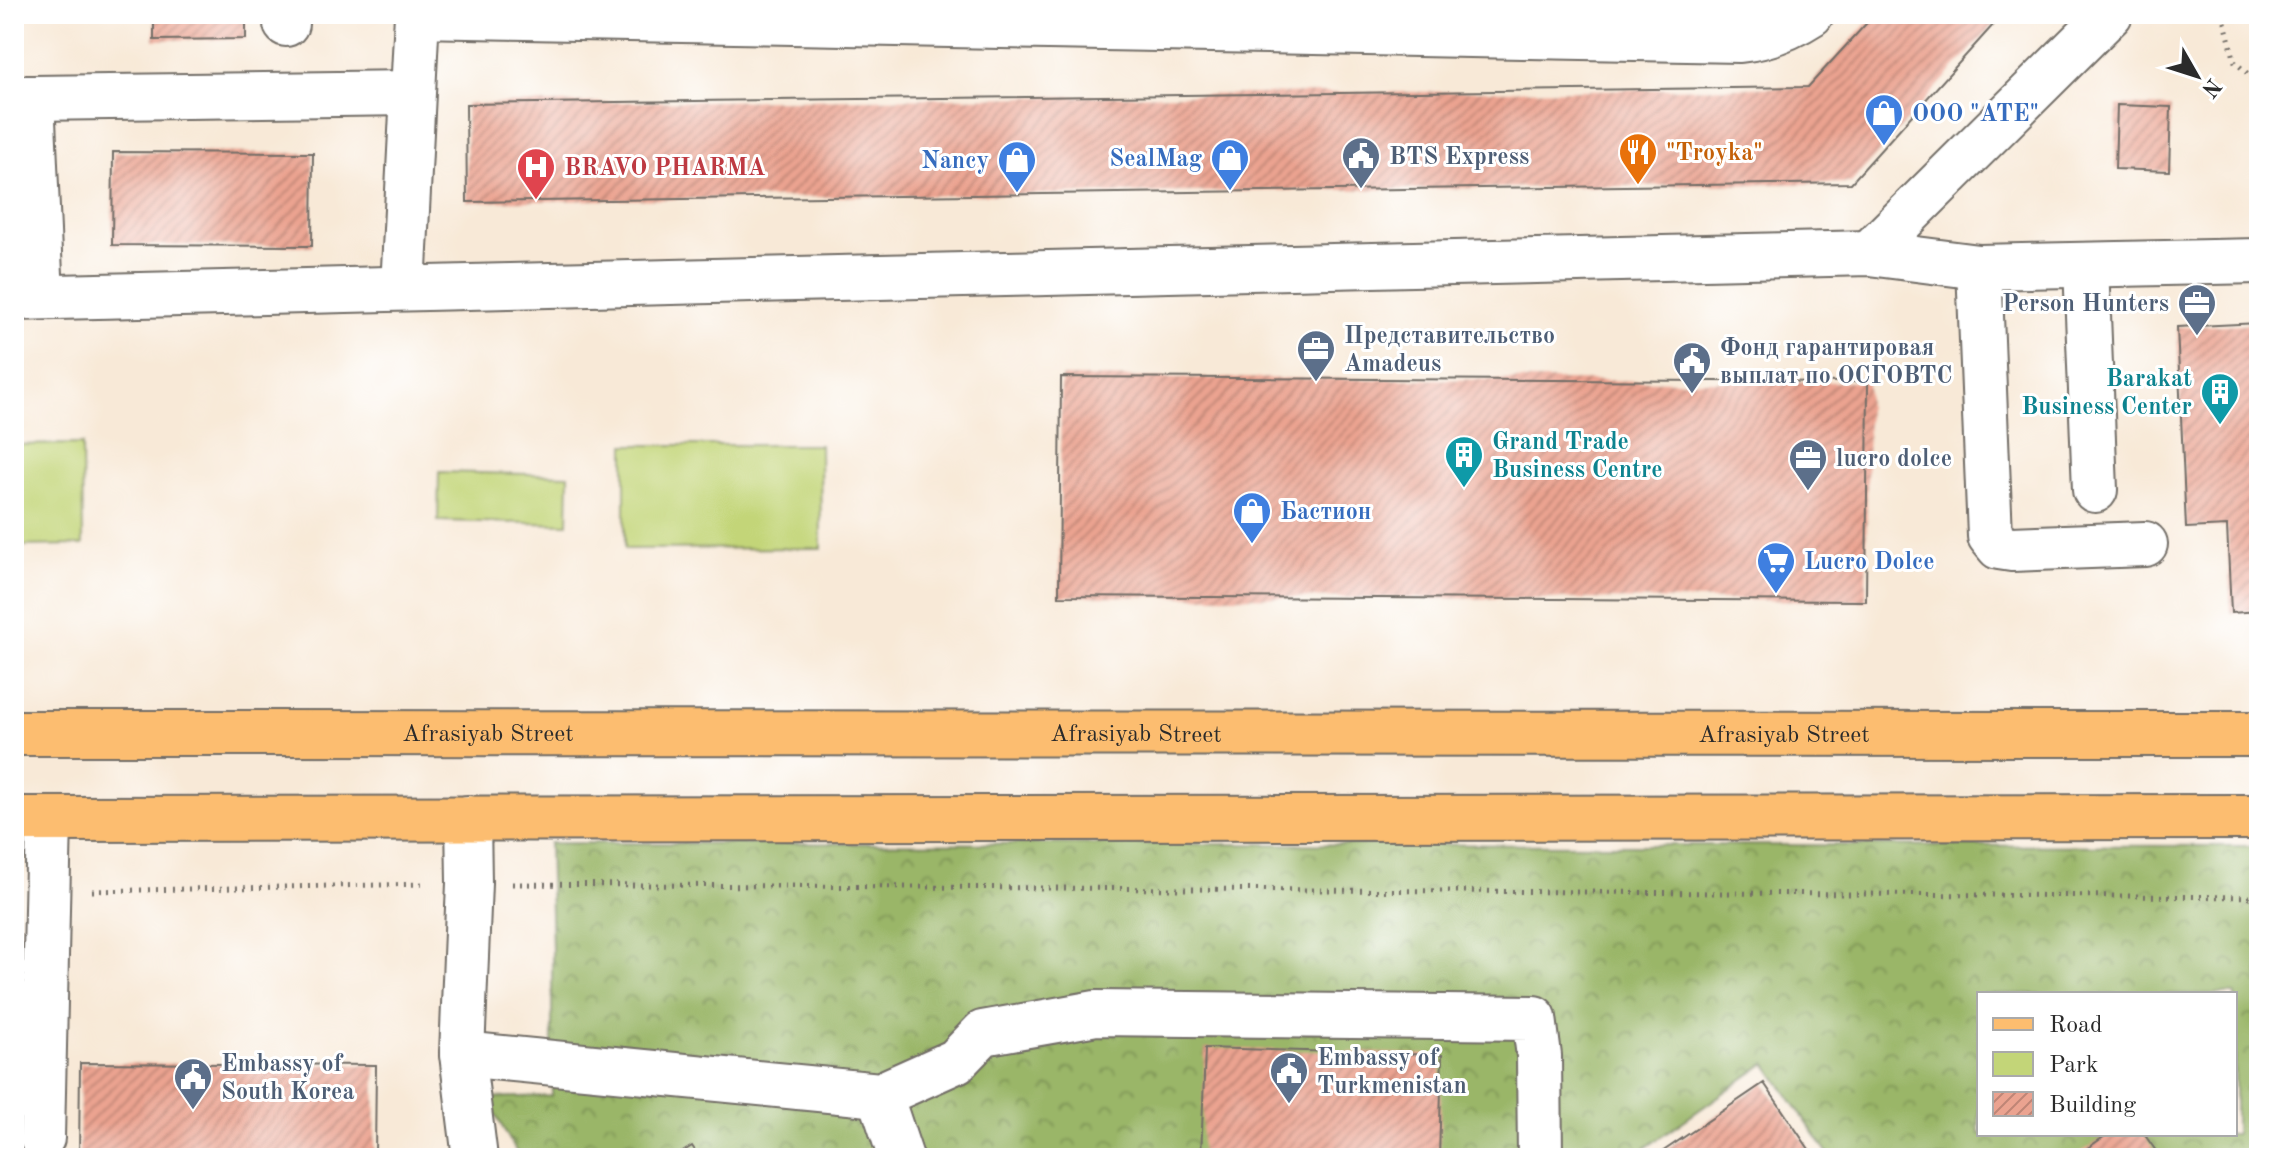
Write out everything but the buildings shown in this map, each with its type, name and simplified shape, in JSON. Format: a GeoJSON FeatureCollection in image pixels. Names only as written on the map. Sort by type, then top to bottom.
{"type":"FeatureCollection","features":[{"type":"Feature","properties":{"kind":"main road","name":"Afrasiyab Street"},"geometry":{"type":"LineString","coordinates":[[14,733],[2251,731]]}},
{"type":"Feature","properties":{"kind":"main road"},"geometry":{"type":"LineString","coordinates":[[31,819],[2259,817]]}},
{"type":"Feature","properties":{"kind":"lane"},"geometry":{"type":"LineString","coordinates":[[403,288],[417,15],[894,19],[1740,40],[1784,30],[1811,14]]}},
{"type":"Feature","properties":{"kind":"lane"},"geometry":{"type":"LineString","coordinates":[[1869,253],[2110,14]]}},
{"type":"Feature","properties":{"kind":"lane"},"geometry":{"type":"LineString","coordinates":[[412,93],[23,98],[27,297],[1869,253],[1979,267],[2259,261]]}},
{"type":"Feature","properties":{"kind":"lane"},"geometry":{"type":"LineString","coordinates":[[2086,265],[2095,490]]}},
{"type":"Feature","properties":{"kind":"lane"},"geometry":{"type":"LineString","coordinates":[[1979,267],[1990,536],[1999,547],[2012,549],[2145,544]]}},
{"type":"Feature","properties":{"kind":"lane"},"geometry":{"type":"LineString","coordinates":[[468,818],[469,883],[462,1054],[475,1158]]}},
{"type":"Feature","properties":{"kind":"lane"},"geometry":{"type":"LineString","coordinates":[[31,819],[29,1077],[42,1138]]}},
{"type":"Feature","properties":{"kind":"lane"},"geometry":{"type":"LineString","coordinates":[[462,1054],[880,1095],[956,1061],[983,1033],[1096,1013],[1534,1018],[1539,1056],[1540,1158]]}},
{"type":"Feature","properties":{"kind":"lane"},"geometry":{"type":"LineString","coordinates":[[880,1095],[901,1158]]}},
{"type":"Feature","properties":{"kind":"path"},"geometry":{"type":"LineString","coordinates":[[2223,14],[2235,62],[2259,84]]}},
{"type":"Feature","properties":{"kind":"path"},"geometry":{"type":"LineString","coordinates":[[77,892],[469,883],[2259,897]]}},
{"type":"Feature","properties":{"kind":"green space"},"geometry":{"type":"Polygon","coordinates":[[[82,444],[83,545],[14,546],[14,445],[82,444]]]}},
{"type":"Feature","properties":{"kind":"green space"},"geometry":{"type":"Polygon","coordinates":[[[625,445],[820,445],[821,548],[625,549],[625,445]]]}},
{"type":"Feature","properties":{"kind":"green space"},"geometry":{"type":"Polygon","coordinates":[[[439,472],[569,475],[568,524],[438,521],[439,472]]]}},
{"type":"Feature","properties":{"kind":"green space"},"geometry":{"type":"Polygon","coordinates":[[[549,843],[2259,846],[2259,1158],[1831,1158],[1766,1063],[1631,1158],[700,1158],[692,1146],[673,1158],[520,1158],[486,1098],[552,1096],[549,843]]]}},
{"type":"Feature","properties":{"kind":"place","name":"OOO \"ATE\""},"geometry":{"type":"Point","coordinates":[1884,147]}},
{"type":"Feature","properties":{"kind":"place","name":"\"Troyka\""},"geometry":{"type":"Point","coordinates":[1638,186]}},
{"type":"Feature","properties":{"kind":"place","name":"BTS Express"},"geometry":{"type":"Point","coordinates":[1361,190]}},
{"type":"Feature","properties":{"kind":"place","name":"SealMag"},"geometry":{"type":"Point","coordinates":[1230,192]}},
{"type":"Feature","properties":{"kind":"place","name":"Nancy"},"geometry":{"type":"Point","coordinates":[1017,194]}},
{"type":"Feature","properties":{"kind":"place","name":"BRAVO PHARMA"},"geometry":{"type":"Point","coordinates":[536,201]}},
{"type":"Feature","properties":{"kind":"place","name":"Person Hunters"},"geometry":{"type":"Point","coordinates":[2197,337]}},
{"type":"Feature","properties":{"kind":"place","name":"Представительство Amadeus"},"geometry":{"type":"Point","coordinates":[1316,383]}},
{"type":"Feature","properties":{"kind":"place","name":"Фонд гарантировая выплат по ОСГОВТС"},"geometry":{"type":"Point","coordinates":[1692,395]}},
{"type":"Feature","properties":{"kind":"place","name":"Barakat Business Center"},"geometry":{"type":"Point","coordinates":[2220,426]}},
{"type":"Feature","properties":{"kind":"place","name":"Grand Trade Business Centre"},"geometry":{"type":"Point","coordinates":[1464,489]}},
{"type":"Feature","properties":{"kind":"place","name":"lucro dolce"},"geometry":{"type":"Point","coordinates":[1808,492]}},
{"type":"Feature","properties":{"kind":"place","name":"Бастион"},"geometry":{"type":"Point","coordinates":[1252,545]}},
{"type":"Feature","properties":{"kind":"place","name":"Lucro Dolce"},"geometry":{"type":"Point","coordinates":[1776,595]}},
{"type":"Feature","properties":{"kind":"place","name":"Embassy of Turkmenistan"},"geometry":{"type":"Point","coordinates":[1289,1105]}},
{"type":"Feature","properties":{"kind":"place","name":"Embassy of South Korea"},"geometry":{"type":"Point","coordinates":[193,1111]}}]}
